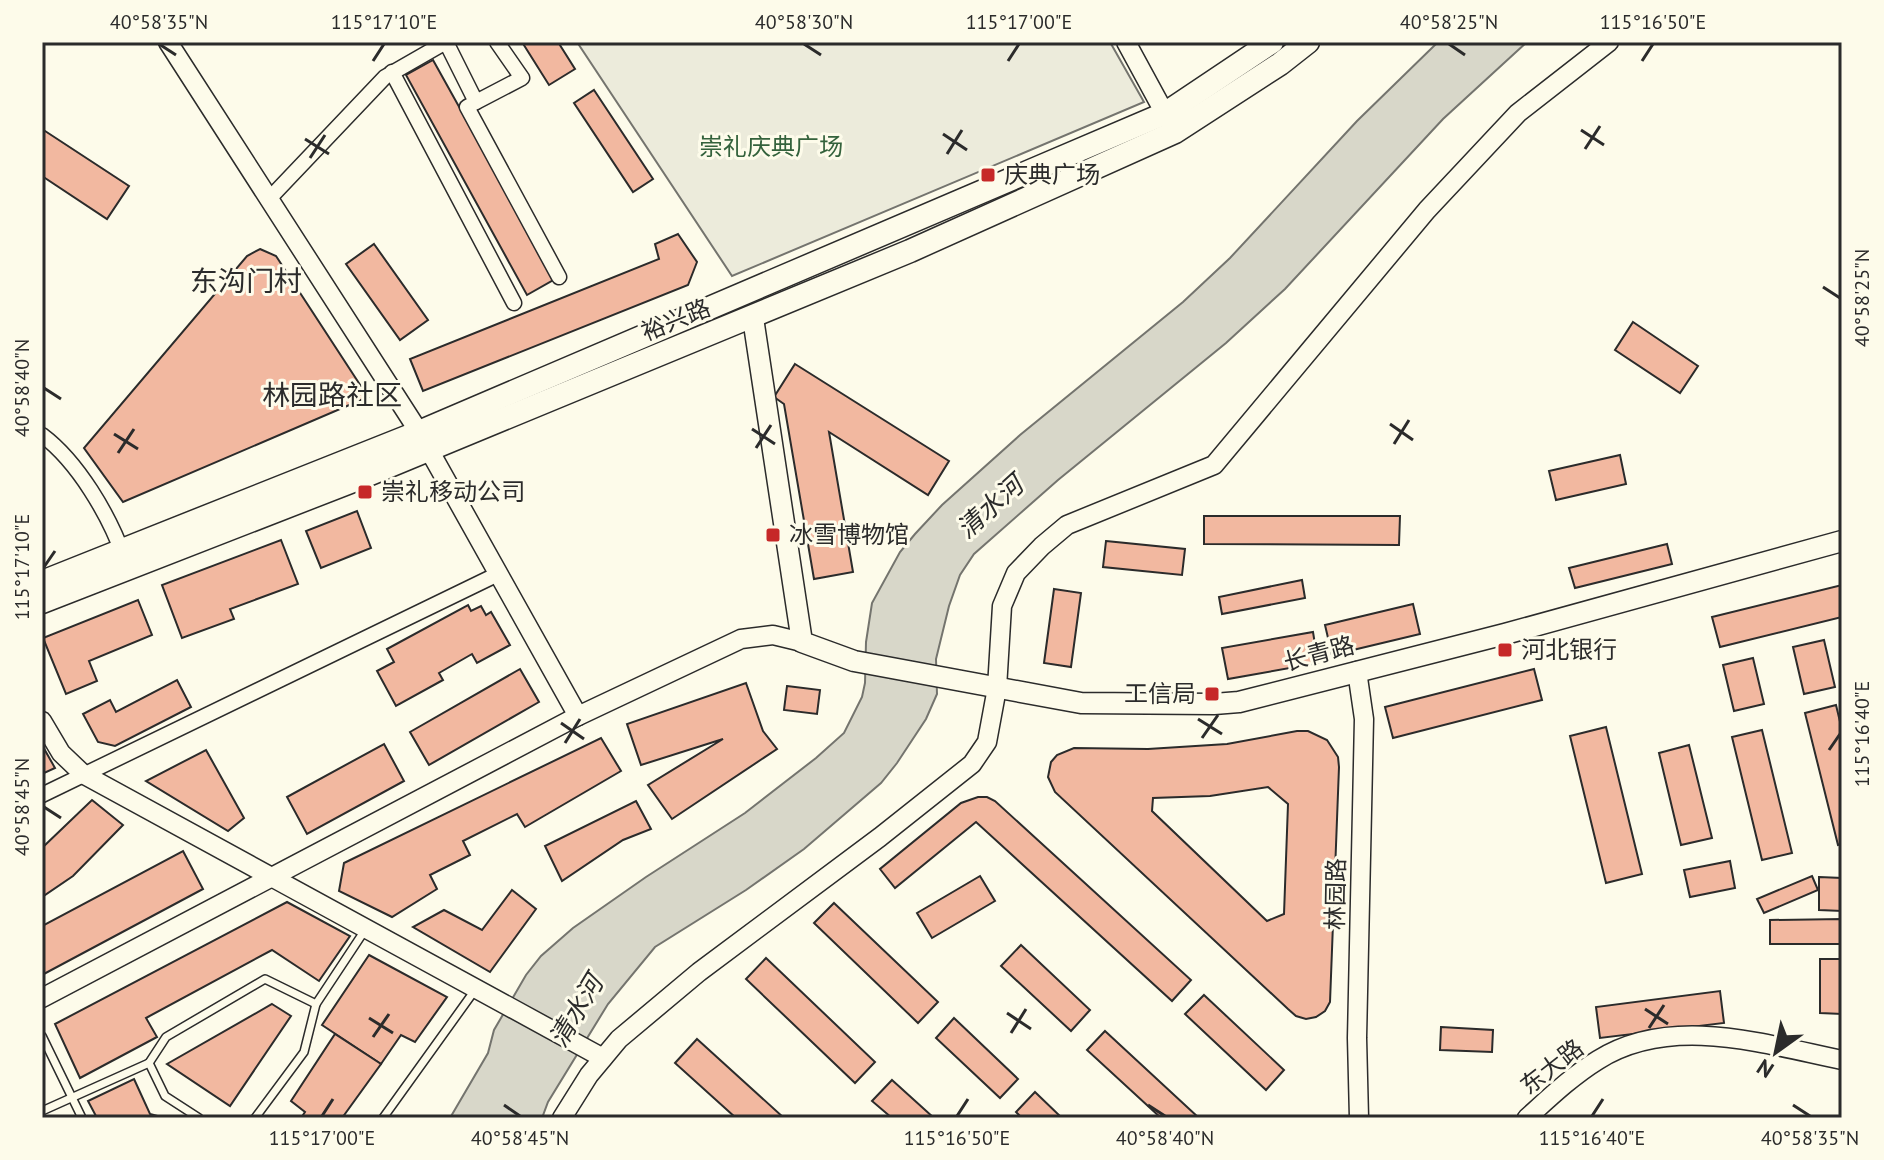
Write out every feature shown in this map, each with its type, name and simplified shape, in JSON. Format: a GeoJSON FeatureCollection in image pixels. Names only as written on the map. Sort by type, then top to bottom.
{"type":"FeatureCollection","features":[{"type":"Feature","properties":{"kind":"main road","name":"裕兴路"},"geometry":{"type":"LineString","coordinates":[[423,440],[992,185],[1170,123],[1272,42]]}},
{"type":"Feature","properties":{"kind":"main road","name":"裕兴路"},"geometry":{"type":"LineString","coordinates":[[42,602],[125,560],[423,440],[753,318],[910,251],[1170,123],[1280,64],[1308,42]]}},
{"type":"Feature","properties":{"kind":"main road"},"geometry":{"type":"LineString","coordinates":[[753,318],[802,642]]}},
{"type":"Feature","properties":{"kind":"main road","name":"长青路"},"geometry":{"type":"LineString","coordinates":[[802,642],[854,661],[1081,703],[1239,702],[1505,634],[1842,541]]}},
{"type":"Feature","properties":{"kind":"main road","name":"裕兴路"},"geometry":{"type":"LineString","coordinates":[[42,582],[125,560]]}},
{"type":"Feature","properties":{"kind":"street"},"geometry":{"type":"LineString","coordinates":[[168,42],[423,440],[578,716]]}},
{"type":"Feature","properties":{"kind":"street"},"geometry":{"type":"LineString","coordinates":[[269,199],[385,77],[446,42],[476,102]]}},
{"type":"Feature","properties":{"kind":"street"},"geometry":{"type":"LineString","coordinates":[[497,42],[522,78],[467,107],[559,277]]}},
{"type":"Feature","properties":{"kind":"street"},"geometry":{"type":"LineString","coordinates":[[1126,42],[1170,123]]}},
{"type":"Feature","properties":{"kind":"street"},"geometry":{"type":"LineString","coordinates":[[562,1118],[589,1075],[619,1039],[699,972],[972,764],[987,742],[997,688],[1002,606],[1016,573],[1033,555],[1067,525],[1214,465],[1447,189],[1518,113],[1609,42]]}},
{"type":"Feature","properties":{"kind":"street"},"geometry":{"type":"LineString","coordinates":[[392,72],[514,303]]}},
{"type":"Feature","properties":{"kind":"street"},"geometry":{"type":"LineString","coordinates":[[752,291],[753,318]]}},
{"type":"Feature","properties":{"kind":"street"},"geometry":{"type":"LineString","coordinates":[[42,435],[72,463],[92,493],[125,560]]}},
{"type":"Feature","properties":{"kind":"street"},"geometry":{"type":"LineString","coordinates":[[42,795],[498,574]]}},
{"type":"Feature","properties":{"kind":"street"},"geometry":{"type":"LineString","coordinates":[[42,998],[578,716],[741,639],[773,635],[802,642]]}},
{"type":"Feature","properties":{"kind":"street","name":"林园路"},"geometry":{"type":"LineString","coordinates":[[1357,671],[1364,719],[1357,1038],[1359,1118]]}},
{"type":"Feature","properties":{"kind":"street"},"geometry":{"type":"LineString","coordinates":[[42,721],[61,753],[83,774],[603,1058]]}},
{"type":"Feature","properties":{"kind":"street","name":"东大路"},"geometry":{"type":"LineString","coordinates":[[1527,1118],[1599,1059],[1640,1042],[1703,1034],[1842,1060]]}},
{"type":"Feature","properties":{"kind":"lane"},"geometry":{"type":"LineString","coordinates":[[255,1118],[304,1052],[316,1004],[365,930]]}},
{"type":"Feature","properties":{"kind":"lane"},"geometry":{"type":"LineString","coordinates":[[42,1111],[149,1063],[166,1037],[265,979],[316,1004]]}},
{"type":"Feature","properties":{"kind":"lane"},"geometry":{"type":"LineString","coordinates":[[383,1118],[475,989]]}},
{"type":"Feature","properties":{"kind":"lane"},"geometry":{"type":"LineString","coordinates":[[42,1036],[82,1118]]}},
{"type":"Feature","properties":{"kind":"lane"},"geometry":{"type":"LineString","coordinates":[[149,1063],[165,1096],[199,1118]]}},
{"type":"Feature","properties":{"kind":"green space","name":"崇礼庆典广场"},"geometry":{"type":"Polygon","coordinates":[[[577,42],[1110,42],[1144,102],[732,276],[577,42]]]}},
{"type":"Feature","properties":{"kind":"water","name":"清水河"},"geometry":{"type":"Polygon","coordinates":[[[1438,42],[1527,42],[1443,119],[1285,289],[1226,343],[1058,480],[974,554],[960,575],[949,606],[936,659],[937,694],[926,719],[881,783],[804,849],[655,947],[608,1004],[548,1102],[542,1118],[450,1118],[488,1053],[494,1030],[526,975],[541,956],[573,928],[745,813],[844,733],[862,697],[872,603],[900,552],[915,534],[942,505],[1020,435],[1183,302],[1230,258],[1357,121],[1438,42]]]}},
{"type":"Feature","properties":{"kind":"building"},"geometry":{"type":"Polygon","coordinates":[[[522,42],[558,42],[575,69],[549,85],[522,42]]]}},
{"type":"Feature","properties":{"kind":"building"},"geometry":{"type":"Polygon","coordinates":[[[433,60],[555,279],[527,295],[406,75],[433,60]]]}},
{"type":"Feature","properties":{"kind":"building"},"geometry":{"type":"Polygon","coordinates":[[[594,90],[653,179],[633,192],[574,103],[594,90]]]}},
{"type":"Feature","properties":{"kind":"building"},"geometry":{"type":"Polygon","coordinates":[[[42,129],[129,186],[107,219],[42,176],[42,129]]]}},
{"type":"Feature","properties":{"kind":"building"},"geometry":{"type":"Polygon","coordinates":[[[678,234],[697,262],[688,285],[423,391],[410,359],[659,259],[655,244],[678,234]]]}},
{"type":"Feature","properties":{"kind":"building"},"geometry":{"type":"Polygon","coordinates":[[[374,244],[428,320],[400,340],[346,264],[374,244]]]}},
{"type":"Feature","properties":{"kind":"building"},"geometry":{"type":"Polygon","coordinates":[[[260,249],[276,256],[368,397],[123,502],[84,448],[247,256],[260,249]]]}},
{"type":"Feature","properties":{"kind":"building"},"geometry":{"type":"Polygon","coordinates":[[[1633,322],[1698,366],[1680,393],[1615,350],[1633,322]]]}},
{"type":"Feature","properties":{"kind":"building"},"geometry":{"type":"Polygon","coordinates":[[[795,364],[949,461],[928,495],[829,432],[853,572],[814,579],[784,404],[774,397],[795,364]]]}},
{"type":"Feature","properties":{"kind":"building"},"geometry":{"type":"Polygon","coordinates":[[[1620,455],[1626,484],[1556,500],[1549,471],[1620,455]]]}},
{"type":"Feature","properties":{"kind":"building"},"geometry":{"type":"Polygon","coordinates":[[[357,511],[371,548],[321,568],[306,531],[357,511]]]}},
{"type":"Feature","properties":{"kind":"building"},"geometry":{"type":"Polygon","coordinates":[[[1204,516],[1400,516],[1399,545],[1204,544],[1204,516]]]}},
{"type":"Feature","properties":{"kind":"building"},"geometry":{"type":"Polygon","coordinates":[[[281,540],[298,584],[230,609],[234,619],[182,638],[162,585],[281,540]]]}},
{"type":"Feature","properties":{"kind":"building"},"geometry":{"type":"Polygon","coordinates":[[[1106,541],[1185,549],[1182,575],[1103,567],[1106,541]]]}},
{"type":"Feature","properties":{"kind":"building"},"geometry":{"type":"Polygon","coordinates":[[[1667,544],[1672,564],[1575,588],[1569,568],[1667,544]]]}},
{"type":"Feature","properties":{"kind":"building"},"geometry":{"type":"Polygon","coordinates":[[[1302,580],[1305,598],[1222,614],[1219,597],[1302,580]]]}},
{"type":"Feature","properties":{"kind":"building"},"geometry":{"type":"Polygon","coordinates":[[[1842,585],[1842,617],[1720,647],[1712,617],[1842,585]]]}},
{"type":"Feature","properties":{"kind":"building"},"geometry":{"type":"Polygon","coordinates":[[[1054,589],[1081,593],[1071,667],[1044,663],[1054,589]]]}},
{"type":"Feature","properties":{"kind":"building"},"geometry":{"type":"Polygon","coordinates":[[[138,600],[152,635],[89,661],[97,681],[66,694],[43,638],[138,600]]]}},
{"type":"Feature","properties":{"kind":"building"},"geometry":{"type":"Polygon","coordinates":[[[1413,604],[1420,634],[1332,655],[1325,625],[1413,604]]]}},
{"type":"Feature","properties":{"kind":"building"},"geometry":{"type":"Polygon","coordinates":[[[468,605],[471,611],[481,606],[486,615],[491,612],[510,645],[477,663],[472,654],[439,673],[443,680],[396,706],[377,671],[394,662],[387,649],[468,605]]]}},
{"type":"Feature","properties":{"kind":"building"},"geometry":{"type":"Polygon","coordinates":[[[1313,632],[1318,663],[1228,679],[1222,648],[1313,632]]]}},
{"type":"Feature","properties":{"kind":"building"},"geometry":{"type":"Polygon","coordinates":[[[1824,640],[1835,687],[1804,694],[1793,647],[1824,640]]]}},
{"type":"Feature","properties":{"kind":"building"},"geometry":{"type":"Polygon","coordinates":[[[1753,658],[1764,704],[1734,711],[1723,665],[1753,658]]]}},
{"type":"Feature","properties":{"kind":"building"},"geometry":{"type":"Polygon","coordinates":[[[520,669],[539,702],[429,765],[410,732],[520,669]]]}},
{"type":"Feature","properties":{"kind":"building"},"geometry":{"type":"Polygon","coordinates":[[[1534,669],[1542,700],[1393,738],[1385,707],[1534,669]]]}},
{"type":"Feature","properties":{"kind":"building"},"geometry":{"type":"Polygon","coordinates":[[[177,680],[191,707],[115,746],[98,742],[83,714],[110,700],[116,712],[177,680]]]}},
{"type":"Feature","properties":{"kind":"building"},"geometry":{"type":"Polygon","coordinates":[[[746,683],[763,731],[777,749],[672,819],[648,785],[723,739],[641,765],[627,724],[746,683]]]}},
{"type":"Feature","properties":{"kind":"building"},"geometry":{"type":"Polygon","coordinates":[[[787,686],[820,690],[817,714],[784,710],[787,686]]]}},
{"type":"Feature","properties":{"kind":"building"},"geometry":{"type":"Polygon","coordinates":[[[1836,705],[1842,730],[1842,844],[1838,845],[1805,713],[1836,705]]]}},
{"type":"Feature","properties":{"kind":"building"},"geometry":{"type":"Polygon","coordinates":[[[1606,727],[1642,874],[1606,883],[1570,736],[1606,727]]]}},
{"type":"Feature","properties":{"kind":"building"},"geometry":{"type":"Polygon","coordinates":[[[1762,730],[1792,853],[1762,860],[1732,737],[1762,730]]]}},
{"type":"Feature","properties":{"kind":"building"},"geometry":{"type":"Polygon","coordinates":[[[1308,731],[1327,740],[1338,757],[1330,1002],[1325,1011],[1316,1017],[1306,1019],[1288,1009],[1055,792],[1048,777],[1051,762],[1057,755],[1074,748],[1148,749],[1227,744],[1308,731]],[[1268,787],[1210,796],[1153,798],[1152,811],[1267,921],[1284,914],[1288,804],[1268,787]]]}},
{"type":"Feature","properties":{"kind":"building"},"geometry":{"type":"Polygon","coordinates":[[[601,738],[621,771],[525,827],[517,814],[463,841],[470,855],[430,875],[437,889],[392,917],[339,891],[344,863],[601,738]]]}},
{"type":"Feature","properties":{"kind":"building"},"geometry":{"type":"Polygon","coordinates":[[[384,744],[404,781],[307,834],[287,797],[384,744]]]}},
{"type":"Feature","properties":{"kind":"building"},"geometry":{"type":"Polygon","coordinates":[[[42,745],[55,768],[42,774],[42,745]]]}},
{"type":"Feature","properties":{"kind":"building"},"geometry":{"type":"Polygon","coordinates":[[[1689,745],[1712,838],[1681,845],[1659,753],[1689,745]]]}},
{"type":"Feature","properties":{"kind":"building"},"geometry":{"type":"Polygon","coordinates":[[[206,750],[244,818],[228,831],[146,781],[206,750]]]}},
{"type":"Feature","properties":{"kind":"building"},"geometry":{"type":"Polygon","coordinates":[[[978,797],[995,801],[1191,980],[1172,1001],[976,822],[895,888],[880,869],[961,803],[978,797]]]}},
{"type":"Feature","properties":{"kind":"building"},"geometry":{"type":"Polygon","coordinates":[[[92,800],[123,825],[73,876],[42,897],[42,848],[92,800]]]}},
{"type":"Feature","properties":{"kind":"building"},"geometry":{"type":"Polygon","coordinates":[[[636,801],[651,829],[623,840],[562,881],[545,846],[636,801]]]}},
{"type":"Feature","properties":{"kind":"building"},"geometry":{"type":"Polygon","coordinates":[[[183,851],[203,889],[42,975],[42,926],[183,851]]]}},
{"type":"Feature","properties":{"kind":"building"},"geometry":{"type":"Polygon","coordinates":[[[1730,861],[1735,888],[1690,897],[1684,870],[1730,861]]]}},
{"type":"Feature","properties":{"kind":"building"},"geometry":{"type":"Polygon","coordinates":[[[980,876],[995,901],[932,938],[917,913],[980,876]]]}},
{"type":"Feature","properties":{"kind":"building"},"geometry":{"type":"Polygon","coordinates":[[[1812,876],[1818,890],[1764,913],[1757,899],[1812,876]]]}},
{"type":"Feature","properties":{"kind":"building"},"geometry":{"type":"Polygon","coordinates":[[[1819,877],[1842,878],[1842,911],[1819,910],[1819,877]]]}},
{"type":"Feature","properties":{"kind":"building"},"geometry":{"type":"Polygon","coordinates":[[[512,890],[536,909],[490,972],[413,927],[444,910],[482,930],[512,890]]]}},
{"type":"Feature","properties":{"kind":"building"},"geometry":{"type":"Polygon","coordinates":[[[287,902],[350,936],[319,981],[272,950],[146,1018],[157,1037],[80,1078],[55,1024],[287,902]]]}},
{"type":"Feature","properties":{"kind":"building"},"geometry":{"type":"Polygon","coordinates":[[[834,903],[938,1002],[918,1023],[814,923],[834,903]]]}},
{"type":"Feature","properties":{"kind":"building"},"geometry":{"type":"Polygon","coordinates":[[[1842,919],[1842,944],[1770,944],[1770,920],[1842,919]]]}},
{"type":"Feature","properties":{"kind":"building"},"geometry":{"type":"Polygon","coordinates":[[[1021,945],[1090,1010],[1071,1031],[1001,966],[1021,945]]]}},
{"type":"Feature","properties":{"kind":"building"},"geometry":{"type":"Polygon","coordinates":[[[369,955],[447,997],[415,1042],[401,1035],[381,1064],[322,1025],[369,955]]]}},
{"type":"Feature","properties":{"kind":"building"},"geometry":{"type":"Polygon","coordinates":[[[766,958],[875,1062],[855,1083],[746,979],[766,958]]]}},
{"type":"Feature","properties":{"kind":"building"},"geometry":{"type":"Polygon","coordinates":[[[1820,959],[1842,959],[1842,1014],[1820,1013],[1820,959]]]}},
{"type":"Feature","properties":{"kind":"building"},"geometry":{"type":"Polygon","coordinates":[[[1720,991],[1724,1023],[1600,1038],[1596,1007],[1720,991]]]}},
{"type":"Feature","properties":{"kind":"building"},"geometry":{"type":"Polygon","coordinates":[[[1204,995],[1284,1070],[1266,1090],[1185,1014],[1204,995]]]}},
{"type":"Feature","properties":{"kind":"building"},"geometry":{"type":"Polygon","coordinates":[[[272,1004],[291,1016],[230,1106],[167,1064],[272,1004]]]}},
{"type":"Feature","properties":{"kind":"building"},"geometry":{"type":"Polygon","coordinates":[[[954,1018],[1018,1079],[1000,1098],[936,1038],[954,1018]]]}},
{"type":"Feature","properties":{"kind":"building"},"geometry":{"type":"Polygon","coordinates":[[[1441,1027],[1493,1030],[1492,1052],[1440,1050],[1441,1027]]]}},
{"type":"Feature","properties":{"kind":"building"},"geometry":{"type":"Polygon","coordinates":[[[1105,1031],[1199,1118],[1161,1118],[1087,1050],[1105,1031]]]}},
{"type":"Feature","properties":{"kind":"building"},"geometry":{"type":"Polygon","coordinates":[[[335,1034],[381,1064],[342,1118],[301,1118],[305,1112],[291,1101],[335,1034]]]}},
{"type":"Feature","properties":{"kind":"building"},"geometry":{"type":"Polygon","coordinates":[[[697,1039],[784,1118],[736,1118],[675,1063],[697,1039]]]}},
{"type":"Feature","properties":{"kind":"building"},"geometry":{"type":"Polygon","coordinates":[[[134,1079],[150,1114],[165,1118],[97,1118],[88,1101],[134,1079]]]}},
{"type":"Feature","properties":{"kind":"building"},"geometry":{"type":"Polygon","coordinates":[[[892,1080],[934,1118],[892,1118],[872,1101],[892,1080]]]}},
{"type":"Feature","properties":{"kind":"building"},"geometry":{"type":"Polygon","coordinates":[[[1035,1092],[1062,1118],[1022,1118],[1016,1112],[1035,1092]]]}},
{"type":"Feature","properties":{"kind":"place","name":"庆典广场"},"geometry":{"type":"Point","coordinates":[988,175]}},
{"type":"Feature","properties":{"kind":"place","name":"崇礼移动公司"},"geometry":{"type":"Point","coordinates":[365,492]}},
{"type":"Feature","properties":{"kind":"place","name":"冰雪博物馆"},"geometry":{"type":"Point","coordinates":[773,535]}},
{"type":"Feature","properties":{"kind":"place","name":"河北银行"},"geometry":{"type":"Point","coordinates":[1505,650]}},
{"type":"Feature","properties":{"kind":"place","name":"工信局"},"geometry":{"type":"Point","coordinates":[1212,694]}},
{"type":"Feature","properties":{"kind":"district","name":"东沟门村"},"geometry":{"type":"Point","coordinates":[246,281]}},
{"type":"Feature","properties":{"kind":"district","name":"林园路社区"},"geometry":{"type":"Point","coordinates":[332,395]}}]}
